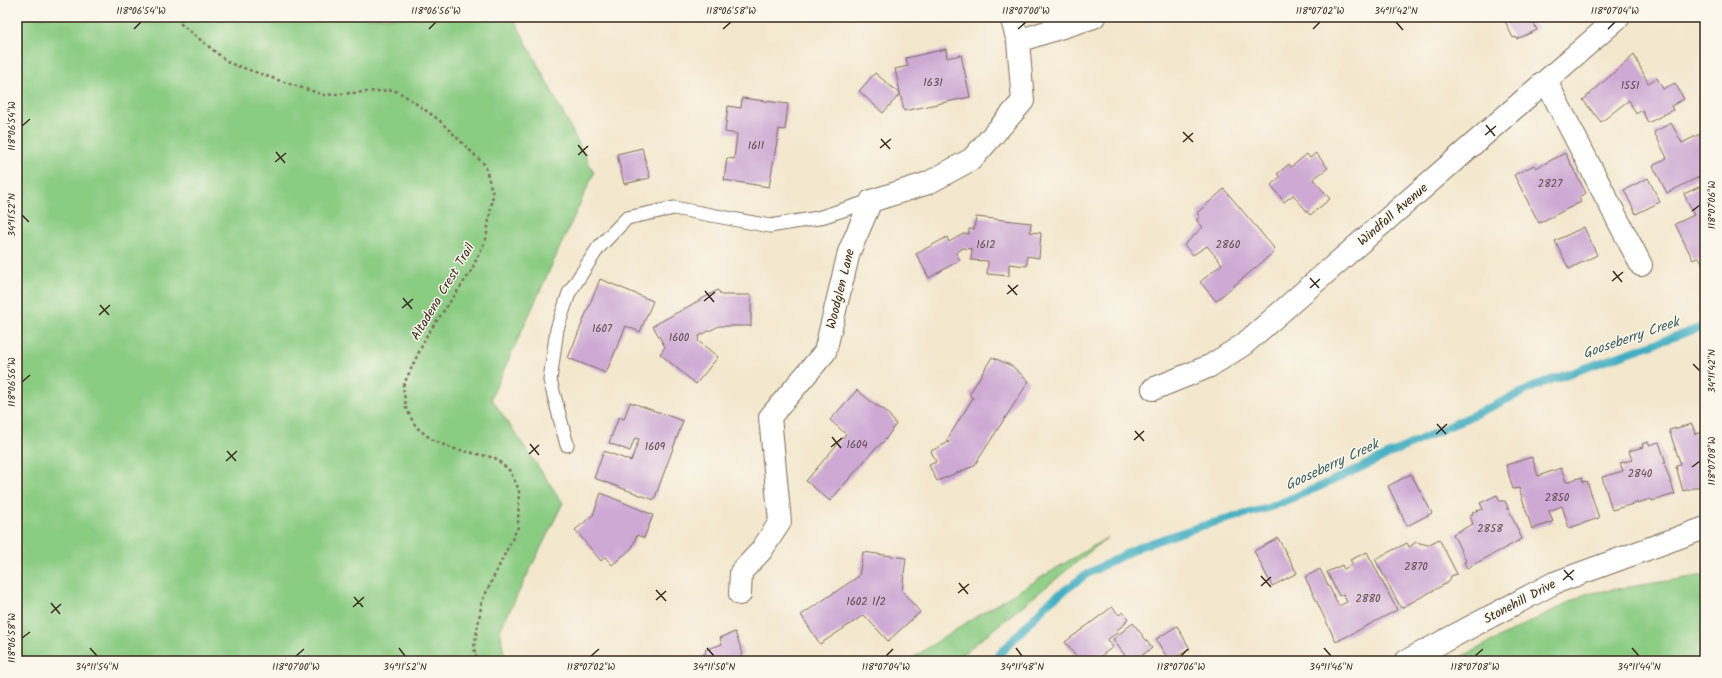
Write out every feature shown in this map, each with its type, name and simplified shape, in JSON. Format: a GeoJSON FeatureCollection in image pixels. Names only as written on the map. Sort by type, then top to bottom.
{"type":"FeatureCollection","features":[{"type":"Feature","properties":{"kind":"street"},"geometry":{"type":"LineString","coordinates":[[871,201],[928,183],[972,159],[1023,101],[1018,41],[1011,17]]}},
{"type":"Feature","properties":{"kind":"street"},"geometry":{"type":"LineString","coordinates":[[1018,41],[1094,17]]}},
{"type":"Feature","properties":{"kind":"street","name":"Windfall Avenue"},"geometry":{"type":"LineString","coordinates":[[1153,389],[1210,366],[1243,345],[1619,17]]}},
{"type":"Feature","properties":{"kind":"street"},"geometry":{"type":"LineString","coordinates":[[1546,81],[1641,265]]}},
{"type":"Feature","properties":{"kind":"street","name":"Woodglen Lane"},"geometry":{"type":"LineString","coordinates":[[740,594],[740,572],[761,551],[780,522],[770,417],[825,352],[849,252],[871,201]]}},
{"type":"Feature","properties":{"kind":"street","name":"Stonehill Drive"},"geometry":{"type":"LineString","coordinates":[[1406,661],[1554,583],[1705,528]]}},
{"type":"Feature","properties":{"kind":"lane"},"geometry":{"type":"LineString","coordinates":[[567,445],[550,380],[557,329],[568,293],[598,248],[627,218],[674,208],[770,226],[818,218],[871,201]]}},
{"type":"Feature","properties":{"kind":"path","name":"Altadena Crest Trail"},"geometry":{"type":"LineString","coordinates":[[180,17],[181,24],[229,63],[280,81],[324,95],[393,90],[404,95],[439,120],[485,166],[493,195],[486,238],[470,273],[427,336],[403,386],[406,408],[416,427],[431,439],[451,448],[495,458],[510,471],[519,490],[518,527],[482,601],[474,648],[477,661]]}},
{"type":"Feature","properties":{"kind":"green space"},"geometry":{"type":"Polygon","coordinates":[[[17,17],[513,17],[594,173],[491,398],[563,503],[500,630],[505,661],[17,661],[17,17]]]}},
{"type":"Feature","properties":{"kind":"green space"},"geometry":{"type":"Polygon","coordinates":[[[1108,537],[954,661],[908,661],[969,621],[1108,537]]]}},
{"type":"Feature","properties":{"kind":"green space"},"geometry":{"type":"Polygon","coordinates":[[[1705,575],[1705,661],[1453,661],[1585,594],[1705,575]]]}},
{"type":"Feature","properties":{"kind":"building"},"geometry":{"type":"Polygon","coordinates":[[[1503,17],[1531,17],[1537,30],[1517,39],[1516,37],[1513,38],[1503,17]]]}},
{"type":"Feature","properties":{"kind":"building"},"geometry":{"type":"Polygon","coordinates":[[[946,49],[947,58],[961,55],[970,97],[904,111],[895,69],[908,66],[906,58],[946,49]]]}},
{"type":"Feature","properties":{"kind":"building"},"geometry":{"type":"Polygon","coordinates":[[[1634,55],[1648,83],[1657,78],[1663,89],[1675,83],[1684,99],[1671,106],[1673,110],[1648,123],[1642,110],[1636,114],[1629,100],[1601,122],[1583,100],[1634,55]]]}},
{"type":"Feature","properties":{"kind":"building"},"geometry":{"type":"Polygon","coordinates":[[[875,73],[900,94],[883,113],[859,91],[875,73]]]}},
{"type":"Feature","properties":{"kind":"building"},"geometry":{"type":"Polygon","coordinates":[[[742,98],[788,104],[785,130],[779,129],[769,187],[724,180],[727,158],[734,159],[737,134],[725,132],[728,106],[741,108],[742,98]]]}},
{"type":"Feature","properties":{"kind":"building"},"geometry":{"type":"Polygon","coordinates":[[[1671,123],[1682,143],[1700,134],[1705,144],[1705,174],[1667,193],[1653,166],[1667,158],[1654,132],[1671,123]]]}},
{"type":"Feature","properties":{"kind":"building"},"geometry":{"type":"Polygon","coordinates":[[[642,148],[650,178],[624,184],[617,154],[642,148]]]}},
{"type":"Feature","properties":{"kind":"building"},"geometry":{"type":"Polygon","coordinates":[[[1316,153],[1328,168],[1313,179],[1330,199],[1310,215],[1293,195],[1284,202],[1271,185],[1280,177],[1277,174],[1289,164],[1291,167],[1307,154],[1310,158],[1316,153]]]}},
{"type":"Feature","properties":{"kind":"building"},"geometry":{"type":"Polygon","coordinates":[[[1565,153],[1586,193],[1579,197],[1581,202],[1539,223],[1514,175],[1534,165],[1536,168],[1565,153]]]}},
{"type":"Feature","properties":{"kind":"building"},"geometry":{"type":"Polygon","coordinates":[[[1648,178],[1660,202],[1636,214],[1624,190],[1648,178]]]}},
{"type":"Feature","properties":{"kind":"building"},"geometry":{"type":"Polygon","coordinates":[[[1705,184],[1705,268],[1699,257],[1693,260],[1675,224],[1694,215],[1684,194],[1705,184]]]}},
{"type":"Feature","properties":{"kind":"building"},"geometry":{"type":"Polygon","coordinates":[[[1224,189],[1274,248],[1274,252],[1216,301],[1200,282],[1222,264],[1207,246],[1193,255],[1184,245],[1203,227],[1196,220],[1200,217],[1197,213],[1224,189]]]}},
{"type":"Feature","properties":{"kind":"building"},"geometry":{"type":"Polygon","coordinates":[[[976,217],[1031,223],[1030,232],[1041,233],[1039,258],[1027,256],[1027,266],[1009,264],[1009,276],[987,274],[988,261],[971,260],[972,249],[963,248],[956,253],[960,260],[929,278],[916,254],[947,237],[949,242],[963,234],[969,234],[969,229],[974,229],[976,217]]]}},
{"type":"Feature","properties":{"kind":"building"},"geometry":{"type":"Polygon","coordinates":[[[1584,227],[1597,255],[1569,269],[1555,241],[1584,227]]]}},
{"type":"Feature","properties":{"kind":"building"},"geometry":{"type":"Polygon","coordinates":[[[600,279],[653,301],[640,332],[626,326],[606,373],[568,358],[600,279]]]}},
{"type":"Feature","properties":{"kind":"building"},"geometry":{"type":"Polygon","coordinates":[[[718,290],[721,295],[751,295],[751,326],[719,326],[699,336],[698,341],[718,357],[696,384],[660,354],[665,347],[653,326],[718,290]]]}},
{"type":"Feature","properties":{"kind":"building"},"geometry":{"type":"Polygon","coordinates":[[[992,357],[1012,366],[1029,381],[974,466],[937,481],[929,465],[936,462],[931,451],[949,442],[946,441],[973,398],[969,395],[992,357]]]}},
{"type":"Feature","properties":{"kind":"building"},"geometry":{"type":"Polygon","coordinates":[[[857,390],[874,404],[886,411],[896,424],[885,440],[873,451],[830,501],[806,481],[846,434],[830,420],[857,390]]]}},
{"type":"Feature","properties":{"kind":"building"},"geometry":{"type":"Polygon","coordinates":[[[630,402],[683,421],[654,500],[594,478],[604,451],[631,461],[639,439],[635,438],[630,451],[609,443],[619,417],[624,419],[630,402]]]}},
{"type":"Feature","properties":{"kind":"building"},"geometry":{"type":"Polygon","coordinates":[[[1705,418],[1705,485],[1683,491],[1676,466],[1681,465],[1669,430],[1692,424],[1695,434],[1704,432],[1701,419],[1705,418]]]}},
{"type":"Feature","properties":{"kind":"building"},"geometry":{"type":"Polygon","coordinates":[[[1648,442],[1649,445],[1659,442],[1666,463],[1664,463],[1675,494],[1612,510],[1602,477],[1623,471],[1620,463],[1632,460],[1629,451],[1643,447],[1642,444],[1648,442]]]}},
{"type":"Feature","properties":{"kind":"building"},"geometry":{"type":"Polygon","coordinates":[[[1532,457],[1538,476],[1561,468],[1566,482],[1582,477],[1583,482],[1587,481],[1599,518],[1569,528],[1562,506],[1549,511],[1553,522],[1532,529],[1519,488],[1513,489],[1506,465],[1532,457]]]}},
{"type":"Feature","properties":{"kind":"building"},"geometry":{"type":"Polygon","coordinates":[[[1411,474],[1432,513],[1407,526],[1388,486],[1411,474]]]}},
{"type":"Feature","properties":{"kind":"building"},"geometry":{"type":"Polygon","coordinates":[[[601,493],[653,515],[644,538],[637,535],[632,548],[612,565],[605,557],[601,561],[575,530],[593,515],[601,493]]]}},
{"type":"Feature","properties":{"kind":"building"},"geometry":{"type":"Polygon","coordinates":[[[1497,495],[1500,501],[1505,501],[1508,507],[1506,509],[1508,508],[1522,539],[1467,568],[1464,562],[1466,561],[1453,534],[1473,524],[1470,516],[1473,514],[1472,512],[1483,509],[1480,503],[1497,495]]]}},
{"type":"Feature","properties":{"kind":"building"},"geometry":{"type":"Polygon","coordinates":[[[1278,538],[1297,573],[1272,586],[1254,551],[1278,538]]]}},
{"type":"Feature","properties":{"kind":"building"},"geometry":{"type":"Polygon","coordinates":[[[1439,539],[1457,574],[1451,576],[1449,582],[1401,608],[1375,559],[1407,543],[1409,547],[1416,542],[1428,545],[1439,539]]]}},
{"type":"Feature","properties":{"kind":"building"},"geometry":{"type":"Polygon","coordinates":[[[863,552],[906,558],[902,591],[920,612],[888,641],[864,615],[820,644],[801,615],[859,576],[863,552]]]}},
{"type":"Feature","properties":{"kind":"building"},"geometry":{"type":"Polygon","coordinates":[[[1367,552],[1397,610],[1336,642],[1305,577],[1320,569],[1339,606],[1347,602],[1343,594],[1339,596],[1327,572],[1342,565],[1344,569],[1353,564],[1350,560],[1367,552]]]}},
{"type":"Feature","properties":{"kind":"building"},"geometry":{"type":"Polygon","coordinates":[[[1112,607],[1119,615],[1123,612],[1128,619],[1125,622],[1126,623],[1117,630],[1118,632],[1107,640],[1113,647],[1094,661],[1079,661],[1065,642],[1112,607]]]}},
{"type":"Feature","properties":{"kind":"building"},"geometry":{"type":"Polygon","coordinates":[[[1133,623],[1152,648],[1134,661],[1129,661],[1113,639],[1133,623]]]}},
{"type":"Feature","properties":{"kind":"building"},"geometry":{"type":"Polygon","coordinates":[[[1177,626],[1190,649],[1169,661],[1156,639],[1177,626]]]}},
{"type":"Feature","properties":{"kind":"building"},"geometry":{"type":"Polygon","coordinates":[[[735,632],[743,654],[741,655],[743,661],[704,661],[702,655],[706,653],[705,650],[722,644],[720,638],[735,632]]]}},
{"type":"Feature","properties":{"kind":"waterway","name":"Gooseberry Creek"},"geometry":{"type":"LineString","coordinates":[[993,661],[1049,602],[1087,574],[1139,547],[1198,527],[1268,508],[1321,486],[1542,383],[1705,326]]}}]}
